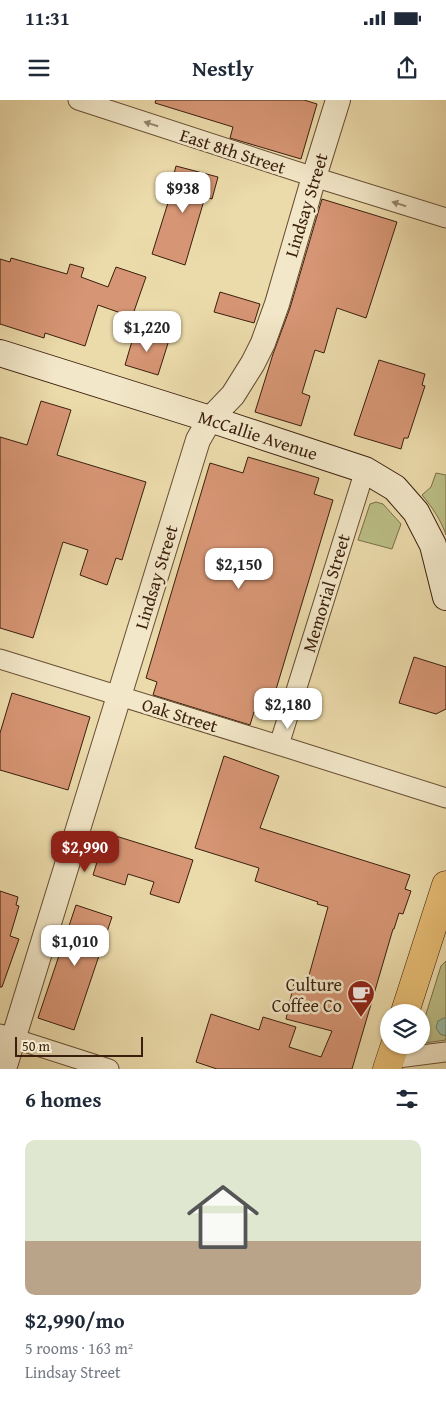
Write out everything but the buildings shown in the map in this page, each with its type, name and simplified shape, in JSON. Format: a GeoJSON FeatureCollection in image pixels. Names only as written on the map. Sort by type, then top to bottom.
{"type":"FeatureCollection","features":[{"type":"Feature","properties":{"kind":"main road","name":"McCallie Avenue"},"geometry":{"type":"LineString","coordinates":[[0,353],[365,470],[394,488],[416,512],[433,545],[446,597]]}},
{"type":"Feature","properties":{"kind":"main road"},"geometry":{"type":"LineString","coordinates":[[408,1004],[446,885]]}},
{"type":"Feature","properties":{"kind":"street","name":"East 8th Street"},"geometry":{"type":"LineString","coordinates":[[78,100],[446,218]]}},
{"type":"Feature","properties":{"kind":"street","name":"Lindsay Street"},"geometry":{"type":"LineString","coordinates":[[4,1069],[7,1036],[120,696],[198,440],[210,419],[233,395],[253,363],[262,344],[338,100]]}},
{"type":"Feature","properties":{"kind":"street","name":"Memorial Street"},"geometry":{"type":"LineString","coordinates":[[279,745],[365,470]]}},
{"type":"Feature","properties":{"kind":"street","name":"Oak Street"},"geometry":{"type":"LineString","coordinates":[[0,659],[446,798]]}},
{"type":"Feature","properties":{"kind":"street"},"geometry":{"type":"LineString","coordinates":[[7,1036],[109,1069]]}},
{"type":"Feature","properties":{"kind":"street"},"geometry":{"type":"LineString","coordinates":[[391,1058],[446,1052]]}},
{"type":"Feature","properties":{"kind":"shaded area"},"geometry":{"type":"Polygon","coordinates":[[[436,473],[446,475],[446,535],[436,514],[422,495],[431,487],[436,473]]]}},
{"type":"Feature","properties":{"kind":"shaded area"},"geometry":{"type":"Polygon","coordinates":[[[376,502],[383,504],[401,524],[392,549],[358,540],[370,504],[376,502]]]}},
{"type":"Feature","properties":{"kind":"shaded area"},"geometry":{"type":"Polygon","coordinates":[[[446,961],[446,1040],[430,1042],[429,1004],[441,966],[446,961]]]}},
{"type":"Feature","properties":{"kind":"shaded area"},"geometry":{"type":"Polygon","coordinates":[[[446,1018],[446,1036],[440,1034],[436,1028],[438,1021],[446,1018]]]}},
{"type":"Feature","properties":{"kind":"place","name":"Culture Coffee Co"},"geometry":{"type":"Point","coordinates":[361,1018]}}]}
